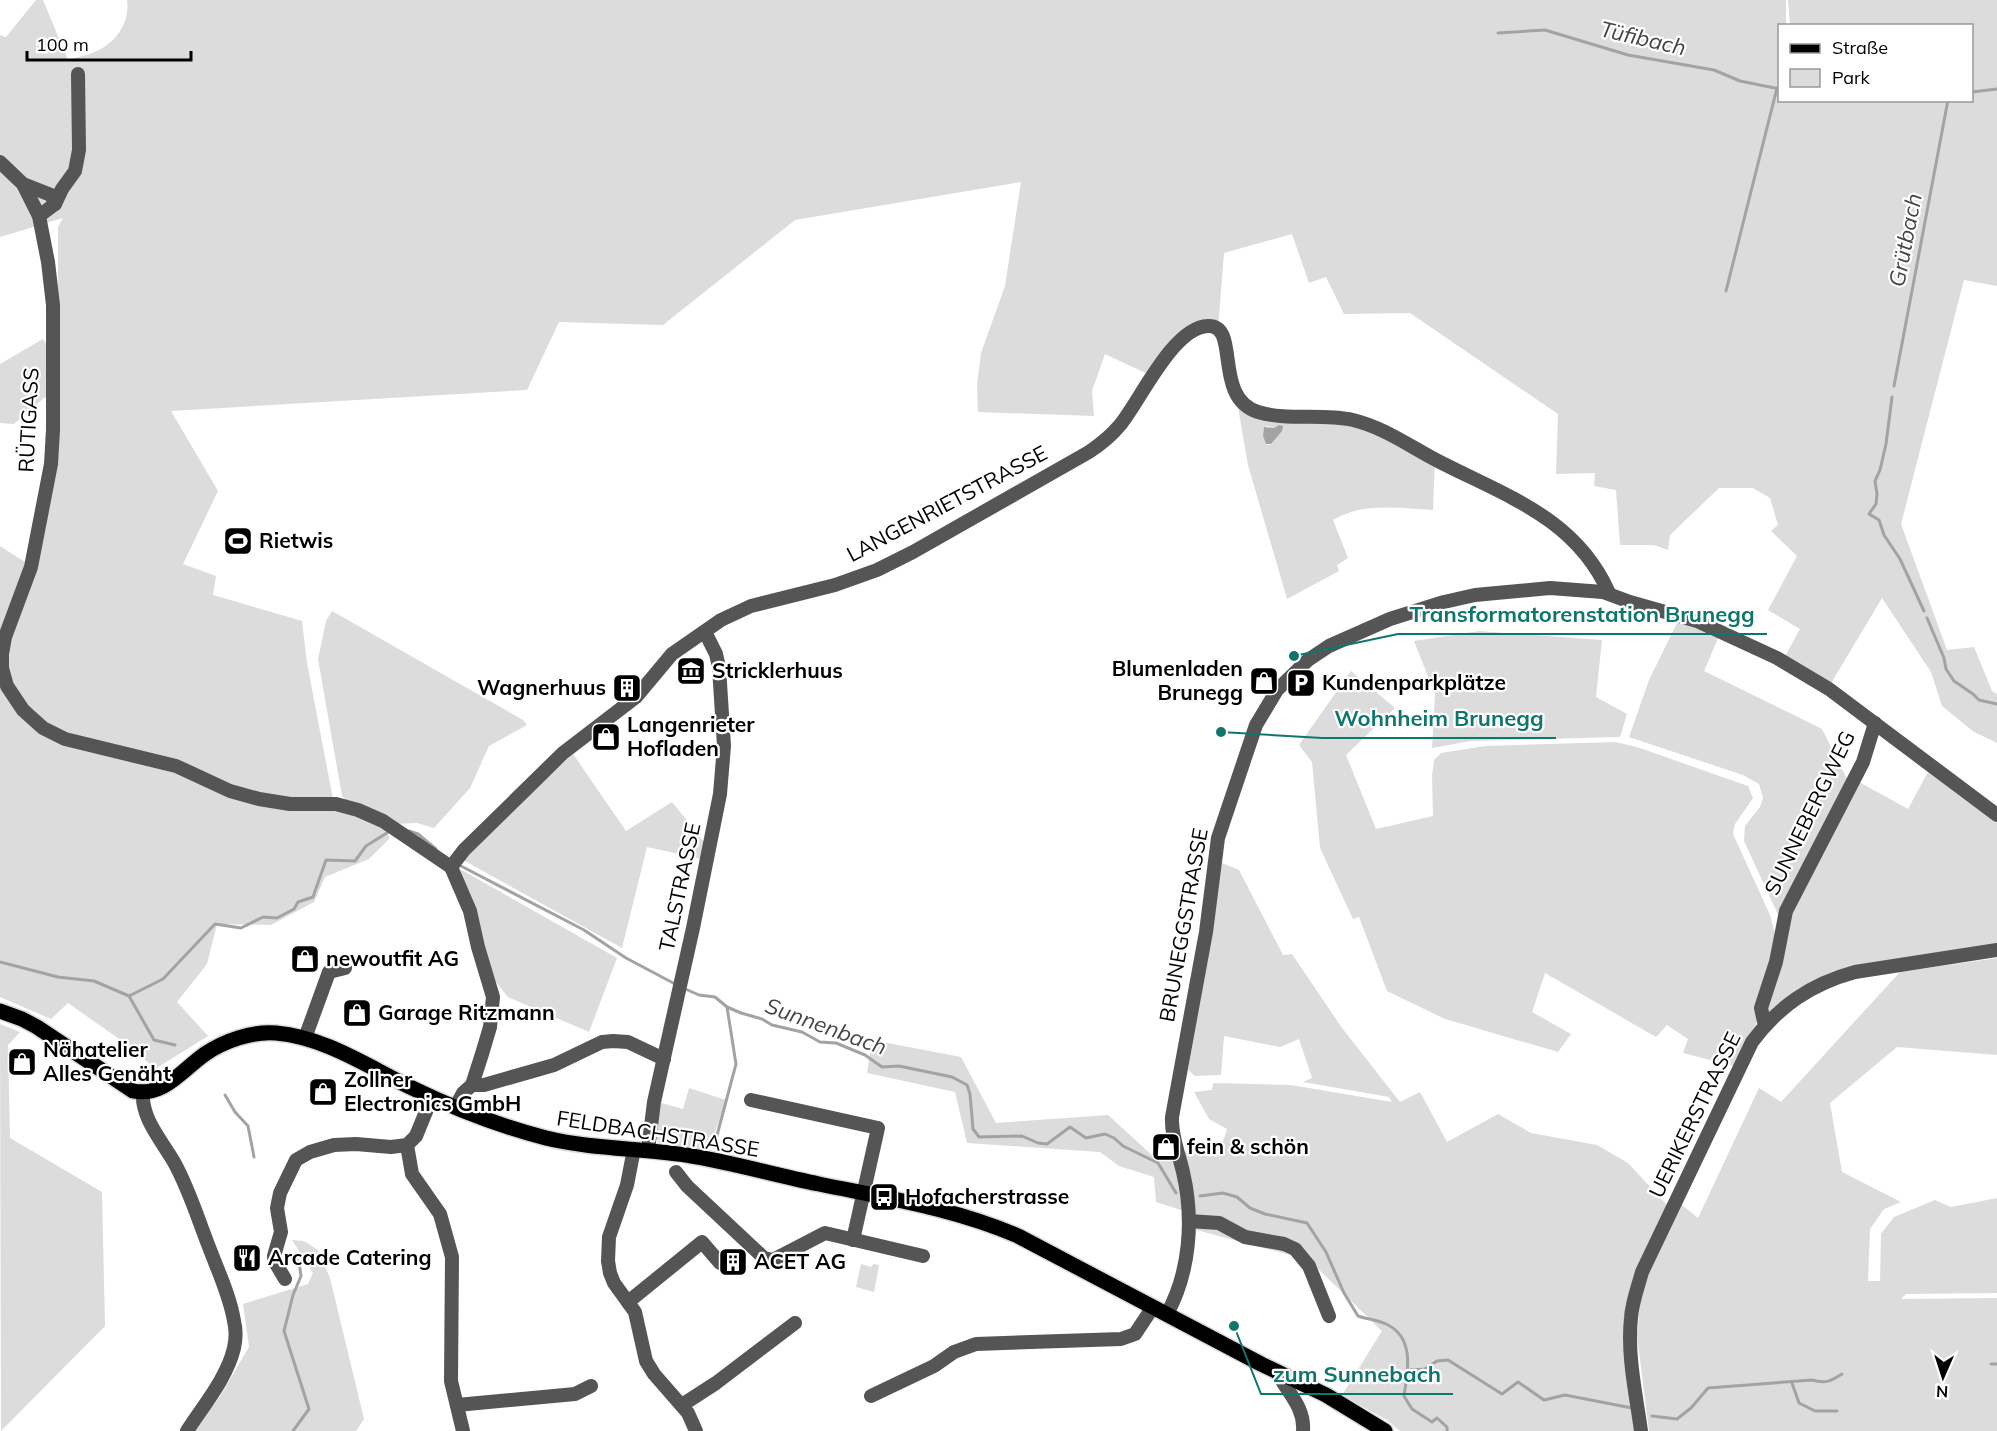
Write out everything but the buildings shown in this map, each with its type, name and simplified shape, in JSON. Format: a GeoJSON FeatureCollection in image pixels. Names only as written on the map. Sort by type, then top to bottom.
{"type":"FeatureCollection","features":[{"type":"Feature","properties":{"kind":"main road"},"geometry":{"type":"LineString","coordinates":[[0,1011],[37,1027],[127,1088],[143,1093]]}},
{"type":"Feature","properties":{"kind":"main road","name":"FELDBACHSTRASSE"},"geometry":{"type":"LineString","coordinates":[[143,1093],[161,1088],[205,1054],[234,1040],[264,1033],[305,1038],[342,1052],[432,1097],[512,1128],[548,1138],[713,1160],[939,1208],[993,1225],[1018,1236],[1277,1372],[1326,1395],[1385,1431]]}},
{"type":"Feature","properties":{"kind":"street"},"geometry":{"type":"LineString","coordinates":[[39,216],[56,204],[62,189],[75,171],[78,159],[78,74]]}},
{"type":"Feature","properties":{"kind":"street","name":"RÜTIGASS"},"geometry":{"type":"LineString","coordinates":[[0,162],[23,184],[39,216],[52,294],[53,445],[31,567],[3,646],[2,668],[7,686],[17,702],[30,717],[50,732],[65,739],[102,750],[167,763],[247,796],[281,803],[336,804],[358,810],[383,821],[451,867]]}},
{"type":"Feature","properties":{"kind":"street"},"geometry":{"type":"LineString","coordinates":[[23,184],[51,195],[56,204]]}},
{"type":"Feature","properties":{"kind":"street","name":"LANGENRIETSTRASSE"},"geometry":{"type":"LineString","coordinates":[[451,867],[464,849],[563,753],[636,697],[672,654],[740,610],[836,585],[877,570],[1089,452],[1119,426],[1159,366],[1179,342],[1200,328],[1208,326],[1218,329],[1224,337],[1236,396],[1247,407],[1266,414],[1335,417],[1366,424],[1517,500],[1550,520],[1570,537],[1596,567],[1609,593]]}},
{"type":"Feature","properties":{"kind":"street","name":"BRUNEGGSTRASSE"},"geometry":{"type":"LineString","coordinates":[[871,1396],[934,1366],[954,1352],[976,1344],[1121,1339],[1135,1334],[1175,1298],[1182,1272],[1189,1221],[1187,1189],[1172,1126],[1172,1111],[1206,932],[1218,838],[1252,733],[1270,699],[1290,675],[1329,646],[1390,619],[1462,598],[1522,590],[1561,588],[1609,593],[1630,602],[1697,621],[1736,638],[1809,676],[1854,707],[1997,815]]}},
{"type":"Feature","properties":{"kind":"street","name":"TALSTRASSE"},"geometry":{"type":"LineString","coordinates":[[696,1431],[688,1413],[654,1374],[646,1360],[635,1312],[614,1283],[607,1248],[612,1225],[641,1150],[654,1102],[718,806],[724,746],[719,664],[705,632]]}},
{"type":"Feature","properties":{"kind":"street","name":"SUNNEBERGWEG"},"geometry":{"type":"LineString","coordinates":[[1765,1026],[1761,1008],[1776,962],[1786,911],[1863,762],[1875,723]]}},
{"type":"Feature","properties":{"kind":"street"},"geometry":{"type":"LineString","coordinates":[[451,867],[470,911],[493,997],[490,1027],[472,1085],[463,1093],[456,1106]]}},
{"type":"Feature","properties":{"kind":"street","name":"UERIKERSTRASSE"},"geometry":{"type":"LineString","coordinates":[[1641,1431],[1630,1347],[1635,1295],[1642,1272],[1752,1042],[1765,1026],[1794,999],[1814,986],[1833,978],[1855,972],[1997,950]]}},
{"type":"Feature","properties":{"kind":"street"},"geometry":{"type":"LineString","coordinates":[[305,1038],[329,972],[345,968]]}},
{"type":"Feature","properties":{"kind":"street"},"geometry":{"type":"LineString","coordinates":[[472,1085],[484,1085],[554,1065],[602,1042],[628,1042],[664,1059]]}},
{"type":"Feature","properties":{"kind":"street"},"geometry":{"type":"LineString","coordinates":[[143,1093],[142,1103],[147,1115],[189,1193],[230,1302],[236,1328],[230,1361],[187,1431]]}},
{"type":"Feature","properties":{"kind":"street"},"geometry":{"type":"LineString","coordinates":[[285,1279],[274,1256],[281,1232],[277,1208],[280,1192],[297,1160],[304,1154],[334,1145],[397,1147],[407,1145],[416,1136],[432,1097]]}},
{"type":"Feature","properties":{"kind":"street"},"geometry":{"type":"LineString","coordinates":[[751,1100],[878,1128],[853,1240]]}},
{"type":"Feature","properties":{"kind":"street"},"geometry":{"type":"LineString","coordinates":[[407,1145],[412,1174],[440,1214],[452,1257],[451,1381],[463,1431]]}},
{"type":"Feature","properties":{"kind":"street"},"geometry":{"type":"LineString","coordinates":[[675,1173],[764,1258],[772,1260],[825,1233],[923,1256]]}},
{"type":"Feature","properties":{"kind":"street"},"geometry":{"type":"LineString","coordinates":[[1189,1221],[1219,1223],[1245,1237],[1284,1244],[1295,1249],[1309,1266],[1329,1316]]}},
{"type":"Feature","properties":{"kind":"street"},"geometry":{"type":"LineString","coordinates":[[628,1302],[702,1242],[720,1263]]}},
{"type":"Feature","properties":{"kind":"street"},"geometry":{"type":"LineString","coordinates":[[682,1406],[795,1323]]}},
{"type":"Feature","properties":{"kind":"street"},"geometry":{"type":"LineString","coordinates":[[1277,1372],[1300,1409],[1303,1431]]}},
{"type":"Feature","properties":{"kind":"street"},"geometry":{"type":"LineString","coordinates":[[457,1405],[575,1394],[591,1386]]}},
{"type":"Feature","properties":{"kind":"green space"},"geometry":{"type":"Polygon","coordinates":[[[36,0],[43,0],[68,60],[97,51],[116,37],[124,23],[127,0],[1786,0],[1786,24],[1778,24],[1778,102],[1973,102],[1973,24],[1790,24],[1788,0],[1997,0],[1997,286],[1964,280],[1901,524],[1947,650],[1974,647],[1992,691],[1997,694],[1997,743],[1974,732],[1942,706],[1931,672],[1882,598],[1830,685],[1784,658],[1800,629],[1768,610],[1797,556],[1771,531],[1778,525],[1770,498],[1753,488],[1719,488],[1670,535],[1668,550],[1654,545],[1620,545],[1616,490],[1594,486],[1595,473],[1556,474],[1558,414],[1410,313],[1344,314],[1326,277],[1309,283],[1292,234],[1224,253],[1218,329],[1208,327],[1189,334],[1171,350],[1152,376],[1105,354],[1092,391],[1094,416],[978,412],[977,385],[981,353],[1005,286],[1021,182],[795,220],[663,325],[559,322],[527,390],[171,411],[218,491],[183,564],[216,576],[213,595],[302,621],[307,663],[333,799],[328,801],[271,800],[231,788],[178,763],[61,734],[57,743],[151,762],[188,774],[232,795],[278,807],[341,807],[383,826],[390,838],[369,859],[325,877],[314,902],[271,925],[217,924],[207,964],[177,1002],[208,1036],[155,1069],[132,1048],[68,1003],[51,1019],[0,997],[0,546],[36,569],[58,446],[59,415],[45,397],[14,424],[0,423],[0,364],[43,339],[58,364],[58,227],[63,218],[0,237],[0,35],[6,37],[36,0]]]}},
{"type":"Feature","properties":{"kind":"green space"},"geometry":{"type":"Polygon","coordinates":[[[1236,396],[1247,407],[1334,417],[1435,459],[1433,510],[1369,508],[1345,514],[1333,520],[1348,558],[1337,565],[1339,571],[1287,599],[1248,465],[1236,396]],[[1266,426],[1264,428],[1263,436],[1267,445],[1270,445],[1277,436],[1275,428],[1266,426]]]}},
{"type":"Feature","properties":{"kind":"green space"},"geometry":{"type":"Polygon","coordinates":[[[332,611],[523,720],[527,725],[489,746],[470,788],[434,828],[417,823],[396,824],[348,802],[342,796],[318,659],[326,621],[332,611]]]}},
{"type":"Feature","properties":{"kind":"green space"},"geometry":{"type":"Polygon","coordinates":[[[1679,619],[1720,634],[1704,671],[1822,729],[1849,783],[1780,919],[1744,841],[1745,826],[1760,807],[1763,798],[1759,784],[1743,775],[1629,737],[1649,680],[1679,619]]]}},
{"type":"Feature","properties":{"kind":"green space"},"geometry":{"type":"Polygon","coordinates":[[[1479,631],[1602,640],[1596,697],[1627,714],[1620,737],[1471,741],[1432,748],[1435,694],[1414,641],[1479,631]]]}},
{"type":"Feature","properties":{"kind":"green space"},"geometry":{"type":"Polygon","coordinates":[[[1351,671],[1395,708],[1346,755],[1376,829],[1433,816],[1434,760],[1441,753],[1485,746],[1615,742],[1637,747],[1748,786],[1753,798],[1735,824],[1733,834],[1770,915],[1777,942],[1754,1032],[1734,1066],[1683,1053],[1688,1039],[1667,1025],[1656,1037],[1545,973],[1532,1012],[1571,1034],[1558,1052],[1445,1019],[1387,991],[1359,917],[1353,919],[1320,848],[1312,762],[1299,745],[1351,671]]]}},
{"type":"Feature","properties":{"kind":"green space"},"geometry":{"type":"Polygon","coordinates":[[[573,754],[626,831],[672,802],[705,843],[702,859],[647,847],[622,948],[463,860],[466,854],[573,754]]]}},
{"type":"Feature","properties":{"kind":"green space"},"geometry":{"type":"Polygon","coordinates":[[[1929,770],[1997,820],[1997,943],[1830,973],[1795,991],[1768,1013],[1766,1006],[1794,904],[1859,782],[1908,809],[1929,770]]]}},
{"type":"Feature","properties":{"kind":"green space"},"geometry":{"type":"Polygon","coordinates":[[[1222,863],[1239,870],[1283,955],[1292,954],[1342,1028],[1400,1102],[1420,1092],[1447,1142],[1498,1114],[1531,1133],[1597,1145],[1628,1163],[1666,1204],[1682,1205],[1698,1218],[1759,1088],[1781,1102],[1900,972],[1997,958],[1997,1055],[1897,1047],[1830,1103],[1842,1172],[1901,1202],[1884,1209],[1870,1229],[1868,1281],[1880,1281],[1881,1234],[1894,1217],[1935,1200],[1951,1207],[1997,1198],[1997,1293],[1906,1294],[1901,1299],[1997,1298],[1997,1431],[1649,1431],[1637,1336],[1640,1303],[1646,1281],[1624,1342],[1635,1431],[1400,1431],[1387,1420],[1342,1395],[1382,1331],[1309,1260],[1189,1228],[1180,1158],[1192,1145],[1220,1151],[1227,1129],[1209,1119],[1194,1092],[1212,1090],[1213,1083],[1291,1085],[1392,1102],[1389,1097],[1303,1082],[1312,1078],[1299,1039],[1280,1047],[1224,1036],[1221,1075],[1195,1076],[1188,1070],[1222,863]]]}},
{"type":"Feature","properties":{"kind":"green space"},"geometry":{"type":"Polygon","coordinates":[[[460,869],[617,958],[589,1032],[508,997],[495,981],[460,869]]]}},
{"type":"Feature","properties":{"kind":"green space"},"geometry":{"type":"Polygon","coordinates":[[[0,1024],[20,1032],[8,1045],[10,1138],[102,1192],[105,1326],[1,1431],[0,1024]]]}},
{"type":"Feature","properties":{"kind":"green space"},"geometry":{"type":"Polygon","coordinates":[[[872,1040],[961,1057],[996,1123],[1108,1115],[1154,1157],[1175,1160],[1184,1211],[1156,1202],[1154,1177],[1119,1166],[1100,1152],[967,1143],[955,1092],[867,1073],[872,1040]]]}},
{"type":"Feature","properties":{"kind":"green space"},"geometry":{"type":"Polygon","coordinates":[[[689,1088],[726,1100],[708,1152],[661,1145],[654,1136],[658,1102],[683,1109],[689,1088]]]}},
{"type":"Feature","properties":{"kind":"green space"},"geometry":{"type":"Polygon","coordinates":[[[292,1240],[304,1241],[318,1250],[330,1278],[364,1419],[356,1431],[193,1431],[219,1398],[249,1347],[243,1304],[308,1284],[313,1273],[292,1240]]]}},
{"type":"Feature","properties":{"kind":"green space"},"geometry":{"type":"Polygon","coordinates":[[[861,1264],[872,1267],[873,1264],[879,1265],[874,1292],[856,1287],[861,1264]]]}},
{"type":"Feature","properties":{"kind":"shaded area"},"geometry":{"type":"Polygon","coordinates":[[[1279,425],[1283,426],[1282,431],[1271,444],[1266,444],[1263,436],[1264,427],[1274,428],[1279,425]]]}},
{"type":"Feature","properties":{"kind":"waterway","name":"Tüfibach"},"geometry":{"type":"LineString","coordinates":[[1498,33],[1545,30],[1628,55],[1714,70],[1740,81],[1778,89]]}},
{"type":"Feature","properties":{"kind":"waterway"},"geometry":{"type":"LineString","coordinates":[[1726,291],[1777,88]]}},
{"type":"Feature","properties":{"kind":"waterway","name":"Tüfibach"},"geometry":{"type":"LineString","coordinates":[[1973,92],[1997,89]]}},
{"type":"Feature","properties":{"kind":"waterway","name":"Grütbach"},"geometry":{"type":"LineString","coordinates":[[1894,386],[1948,102]]}},
{"type":"Feature","properties":{"kind":"waterway","name":"Grütbach"},"geometry":{"type":"LineString","coordinates":[[1892,397],[1886,444],[1875,481],[1876,504],[1869,514],[1879,520],[1884,535],[1900,559],[1924,611]]}},
{"type":"Feature","properties":{"kind":"waterway","name":"Grütbach"},"geometry":{"type":"LineString","coordinates":[[1927,618],[1944,658],[1946,669],[1954,681],[1979,700],[1997,704]]}},
{"type":"Feature","properties":{"kind":"waterway","name":"Sunnenbach"},"geometry":{"type":"LineString","coordinates":[[0,962],[58,977],[94,981],[129,996],[163,979],[215,924],[241,928],[263,917],[277,918],[294,909],[298,902],[313,897],[326,860],[355,861],[366,846],[390,831]]}},
{"type":"Feature","properties":{"kind":"waterway","name":"Sunnenbach"},"geometry":{"type":"LineString","coordinates":[[409,831],[418,834],[436,849]]}},
{"type":"Feature","properties":{"kind":"waterway","name":"Sunnenbach"},"geometry":{"type":"LineString","coordinates":[[459,865],[584,930],[626,958],[677,985]]}},
{"type":"Feature","properties":{"kind":"waterway","name":"Sunnenbach"},"geometry":{"type":"LineString","coordinates":[[683,988],[699,995],[715,997],[727,1007],[762,1019],[772,1025],[802,1032],[820,1042],[836,1043],[865,1055],[882,1067],[899,1066],[952,1077],[967,1085],[973,1129],[979,1137],[1022,1136],[1047,1144],[1070,1127],[1086,1138],[1105,1134],[1123,1146],[1158,1163],[1176,1193]]}},
{"type":"Feature","properties":{"kind":"waterway"},"geometry":{"type":"LineString","coordinates":[[129,996],[154,1040],[175,1045]]}},
{"type":"Feature","properties":{"kind":"waterway"},"geometry":{"type":"LineString","coordinates":[[716,1139],[736,1064],[727,1007]]}},
{"type":"Feature","properties":{"kind":"waterway"},"geometry":{"type":"LineString","coordinates":[[225,1095],[235,1112],[248,1126],[254,1157]]}},
{"type":"Feature","properties":{"kind":"waterway","name":"Sunnenbach"},"geometry":{"type":"LineString","coordinates":[[1200,1196],[1223,1193],[1237,1197],[1250,1208],[1265,1214],[1307,1223],[1326,1252],[1344,1293],[1358,1316],[1386,1324],[1402,1337],[1408,1366],[1404,1396],[1412,1409],[1432,1422],[1437,1418],[1447,1427],[1447,1431]]}},
{"type":"Feature","properties":{"kind":"waterway"},"geometry":{"type":"LineString","coordinates":[[293,1256],[299,1262],[301,1276],[293,1295],[284,1331],[309,1409],[293,1431]]}},
{"type":"Feature","properties":{"kind":"waterway"},"geometry":{"type":"LineString","coordinates":[[1409,1370],[1425,1369],[1437,1361],[1448,1360],[1502,1394],[1518,1382],[1544,1400],[1565,1395],[1632,1408]]}},
{"type":"Feature","properties":{"kind":"waterway"},"geometry":{"type":"LineString","coordinates":[[1991,1364],[1997,1364]]}},
{"type":"Feature","properties":{"kind":"waterway"},"geometry":{"type":"LineString","coordinates":[[1652,1416],[1677,1419],[1691,1408],[1708,1388],[1812,1380],[1825,1382],[1842,1374]]}},
{"type":"Feature","properties":{"kind":"waterway"},"geometry":{"type":"LineString","coordinates":[[1792,1383],[1799,1403],[1815,1411],[1837,1411]]}},
{"type":"Feature","properties":{"kind":"place","name":"Rietwis"},"geometry":{"type":"Point","coordinates":[238,541]}},
{"type":"Feature","properties":{"kind":"place","name":"Transformatorenstation Brunegg"},"geometry":{"type":"Point","coordinates":[1294,656]}},
{"type":"Feature","properties":{"kind":"place","name":"Stricklerhuus"},"geometry":{"type":"Point","coordinates":[691,671]}},
{"type":"Feature","properties":{"kind":"place","name":"Blumenladen Brunegg"},"geometry":{"type":"Point","coordinates":[1264,681]}},
{"type":"Feature","properties":{"kind":"place","name":"Kundenparkplätze"},"geometry":{"type":"Point","coordinates":[1301,683]}},
{"type":"Feature","properties":{"kind":"place","name":"Wagnerhuus"},"geometry":{"type":"Point","coordinates":[627,688]}},
{"type":"Feature","properties":{"kind":"place","name":"Wohnheim Brunegg"},"geometry":{"type":"Point","coordinates":[1221,732]}},
{"type":"Feature","properties":{"kind":"place","name":"Langenrieter Hofladen"},"geometry":{"type":"Point","coordinates":[606,737]}},
{"type":"Feature","properties":{"kind":"place","name":"newoutfit AG"},"geometry":{"type":"Point","coordinates":[305,959]}},
{"type":"Feature","properties":{"kind":"place","name":"Garage Ritzmann"},"geometry":{"type":"Point","coordinates":[357,1013]}},
{"type":"Feature","properties":{"kind":"place","name":"Nähatelier Alles Genäht"},"geometry":{"type":"Point","coordinates":[22,1062]}},
{"type":"Feature","properties":{"kind":"place","name":"Zollner Electronics GmbH"},"geometry":{"type":"Point","coordinates":[323,1092]}},
{"type":"Feature","properties":{"kind":"place","name":"fein & schön"},"geometry":{"type":"Point","coordinates":[1166,1147]}},
{"type":"Feature","properties":{"kind":"place","name":"Hofacherstrasse"},"geometry":{"type":"Point","coordinates":[884,1197]}},
{"type":"Feature","properties":{"kind":"place","name":"Arcade Catering"},"geometry":{"type":"Point","coordinates":[247,1258]}},
{"type":"Feature","properties":{"kind":"place","name":"ACET AG"},"geometry":{"type":"Point","coordinates":[733,1262]}},
{"type":"Feature","properties":{"kind":"place","name":"zum Sunnebach"},"geometry":{"type":"Point","coordinates":[1234,1326]}}]}
